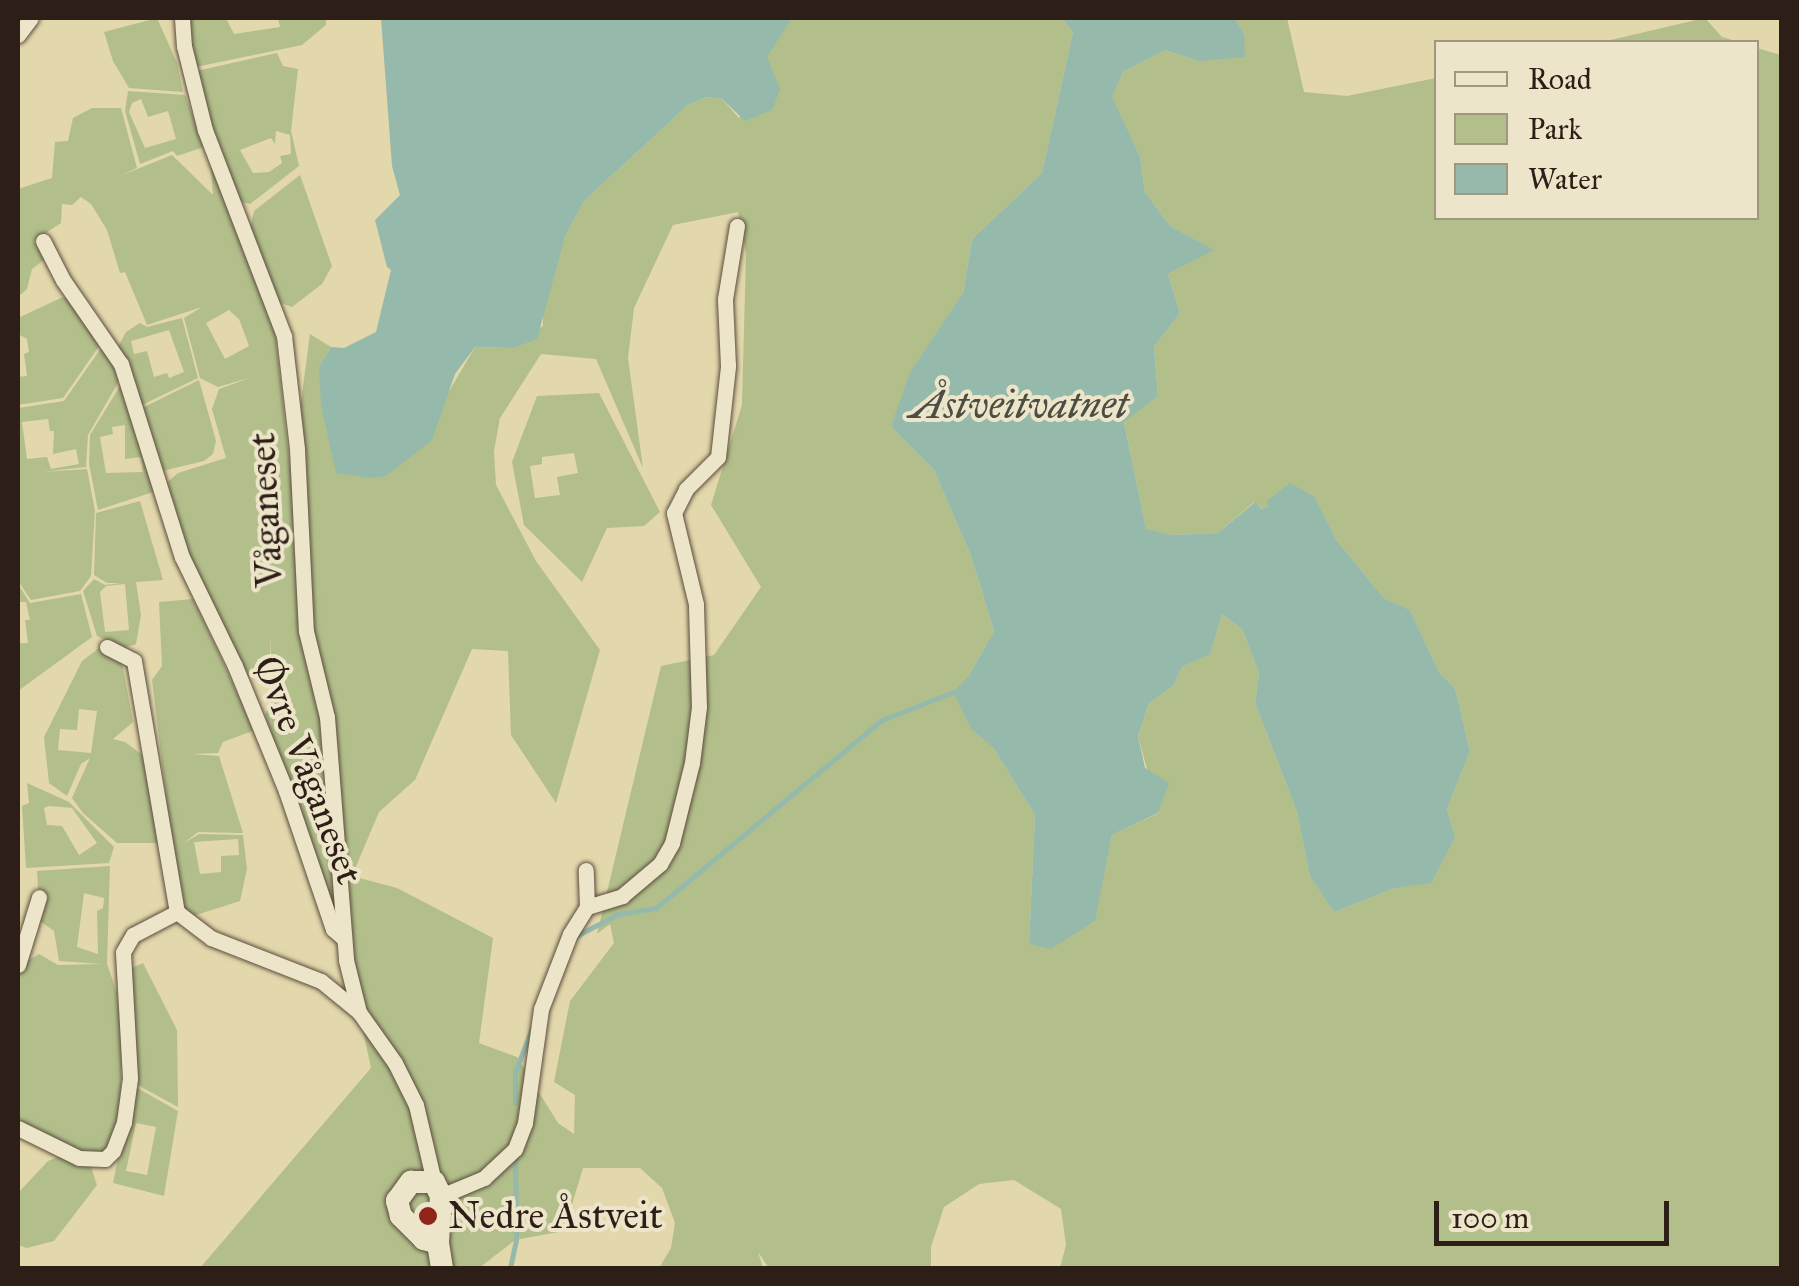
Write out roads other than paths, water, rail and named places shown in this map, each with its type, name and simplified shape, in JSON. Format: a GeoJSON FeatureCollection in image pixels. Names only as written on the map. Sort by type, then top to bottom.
{"type":"FeatureCollection","features":[{"type":"Feature","properties":{"kind":"street"},"geometry":{"type":"LineString","coordinates":[[18,35],[31,18]]}},
{"type":"Feature","properties":{"kind":"street","name":"Våganeset"},"geometry":{"type":"LineString","coordinates":[[182,18],[184,46],[205,130],[284,336],[297,449],[306,631],[327,718],[344,940],[359,1012]]}},
{"type":"Feature","properties":{"kind":"street"},"geometry":{"type":"LineString","coordinates":[[587,907],[614,901],[660,864],[672,842],[692,763],[699,707],[696,604],[674,514],[686,489],[718,458],[728,366],[725,299],[737,226]]}},
{"type":"Feature","properties":{"kind":"street","name":"Øvre Våganeset"},"geometry":{"type":"LineString","coordinates":[[42,241],[63,280],[121,364],[182,556],[235,666],[286,791],[333,929],[344,940]]}},
{"type":"Feature","properties":{"kind":"street"},"geometry":{"type":"LineString","coordinates":[[18,1128],[78,1158],[106,1159],[113,1151],[124,1122],[130,1078],[123,952],[133,935],[176,912],[134,661],[107,647]]}},
{"type":"Feature","properties":{"kind":"street"},"geometry":{"type":"LineString","coordinates":[[438,1243],[424,1240],[411,1228],[397,1201],[411,1182],[438,1189],[484,1178],[515,1149],[525,1123],[541,1009],[570,934],[587,907],[586,870]]}},
{"type":"Feature","properties":{"kind":"street"},"geometry":{"type":"LineString","coordinates":[[18,965],[39,896]]}},
{"type":"Feature","properties":{"kind":"street","name":"Våganeset"},"geometry":{"type":"LineString","coordinates":[[176,912],[212,938],[320,981],[359,1012],[395,1064],[416,1105],[438,1189]]}},
{"type":"Feature","properties":{"kind":"street"},"geometry":{"type":"LineString","coordinates":[[438,1189],[442,1268]]}},
{"type":"Feature","properties":{"kind":"water"},"geometry":{"type":"Polygon","coordinates":[[[381,18],[792,18],[767,57],[780,89],[772,110],[745,121],[722,99],[707,97],[688,105],[584,201],[565,237],[537,339],[513,348],[475,347],[455,374],[432,440],[386,476],[369,478],[336,473],[321,405],[319,367],[331,347],[344,348],[376,332],[391,270],[375,220],[400,195],[392,166],[381,18]]]}},
{"type":"Feature","properties":{"kind":"water","name":"Åstveitvatnet"},"geometry":{"type":"Polygon","coordinates":[[[1062,18],[1235,18],[1244,34],[1245,57],[1198,61],[1165,50],[1123,72],[1112,97],[1140,157],[1145,192],[1170,226],[1214,250],[1168,274],[1180,313],[1154,347],[1158,396],[1124,422],[1146,529],[1172,535],[1218,533],[1255,502],[1262,509],[1268,507],[1267,501],[1290,483],[1315,497],[1337,541],[1384,598],[1410,610],[1439,672],[1455,688],[1470,751],[1447,809],[1455,837],[1431,883],[1395,888],[1334,912],[1310,877],[1297,812],[1255,703],[1259,673],[1242,629],[1222,614],[1210,654],[1182,667],[1174,685],[1149,703],[1138,736],[1145,768],[1169,783],[1158,813],[1112,835],[1095,921],[1051,949],[1029,944],[1035,815],[994,749],[971,728],[953,692],[968,677],[994,631],[971,556],[934,470],[891,427],[909,374],[963,293],[972,239],[1042,173],[1073,32],[1062,18]]]}},
{"type":"Feature","properties":{"kind":"waterway"},"geometry":{"type":"LineString","coordinates":[[576,936],[618,914],[656,908],[882,720],[953,692]]}},
{"type":"Feature","properties":{"kind":"waterway"},"geometry":{"type":"LineString","coordinates":[[515,1103],[515,1072],[532,1028]]}},
{"type":"Feature","properties":{"kind":"waterway"},"geometry":{"type":"LineString","coordinates":[[510,1268],[516,1240],[515,1153]]}},
{"type":"Feature","properties":{"kind":"place","name":"Nedre Åstveit"},"geometry":{"type":"Point","coordinates":[428,1216]}}]}
